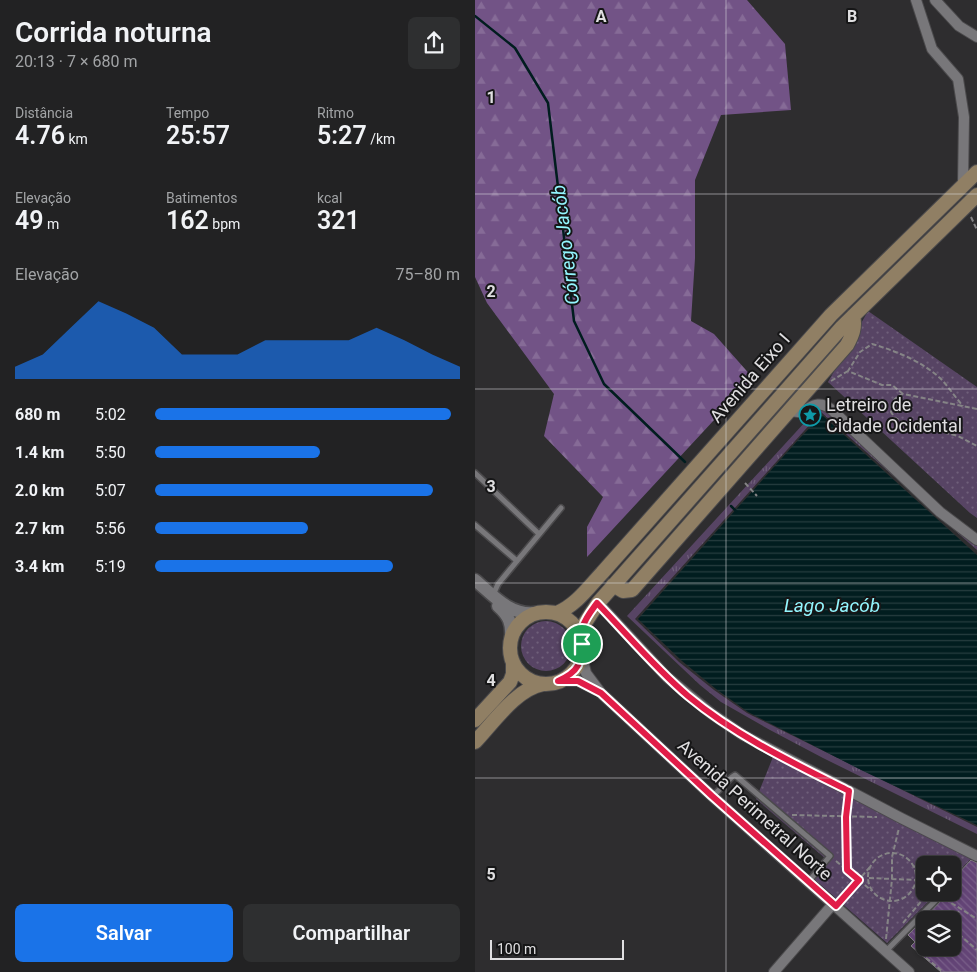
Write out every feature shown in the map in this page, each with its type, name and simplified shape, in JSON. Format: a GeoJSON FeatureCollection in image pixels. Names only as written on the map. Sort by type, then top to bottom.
{"type":"FeatureCollection","features":[{"type":"Feature","properties":{"kind":"main road","name":"Avenida Eixo I"},"geometry":{"type":"LineString","coordinates":[[557,613],[570,606],[595,580],[831,315],[977,172]]}},
{"type":"Feature","properties":{"kind":"main road","name":"Avenida Eixo I"},"geometry":{"type":"LineString","coordinates":[[582,648],[583,626],[597,603],[853,316],[977,195]]}},
{"type":"Feature","properties":{"kind":"main road"},"geometry":{"type":"LineString","coordinates":[[613,585],[625,592],[632,590],[847,345],[853,332],[855,321],[853,316]]}},
{"type":"Feature","properties":{"kind":"main road"},"geometry":{"type":"LineString","coordinates":[[475,720],[511,682],[513,674],[510,650],[511,638],[519,623],[534,613],[545,611],[564,616],[576,627],[582,648],[580,661],[570,676],[558,681],[534,685],[522,692],[475,742]]}},
{"type":"Feature","properties":{"kind":"main road"},"geometry":{"type":"LineString","coordinates":[[513,662],[523,676],[543,684]]}},
{"type":"Feature","properties":{"kind":"street"},"geometry":{"type":"LineString","coordinates":[[916,0],[931,49],[958,79],[965,118],[963,185]]}},
{"type":"Feature","properties":{"kind":"street"},"geometry":{"type":"LineString","coordinates":[[935,0],[959,26],[977,37]]}},
{"type":"Feature","properties":{"kind":"street"},"geometry":{"type":"LineString","coordinates":[[791,410],[798,413],[815,404],[826,406],[941,512],[977,540]]}},
{"type":"Feature","properties":{"kind":"street"},"geometry":{"type":"LineString","coordinates":[[475,581],[508,616],[512,629],[511,638]]}},
{"type":"Feature","properties":{"kind":"street"},"geometry":{"type":"LineString","coordinates":[[493,598],[513,611],[525,614],[534,613]]}},
{"type":"Feature","properties":{"kind":"street"},"geometry":{"type":"LineString","coordinates":[[597,603],[667,677],[712,714],[767,749],[977,856]]}},
{"type":"Feature","properties":{"kind":"street","name":"Avenida Perimetral Norte"},"geometry":{"type":"LineString","coordinates":[[582,648],[586,674],[601,693],[712,796],[909,972]]}},
{"type":"Feature","properties":{"kind":"street","name":"Avenida Perimetral Norte"},"geometry":{"type":"LineString","coordinates":[[558,681],[578,681],[601,693]]}},
{"type":"Feature","properties":{"kind":"street"},"geometry":{"type":"LineString","coordinates":[[774,972],[834,905]]}},
{"type":"Feature","properties":{"kind":"lane"},"geometry":{"type":"LineString","coordinates":[[475,473],[539,534]]}},
{"type":"Feature","properties":{"kind":"lane"},"geometry":{"type":"LineString","coordinates":[[493,598],[498,584],[561,508]]}},
{"type":"Feature","properties":{"kind":"lane"},"geometry":{"type":"LineString","coordinates":[[475,525],[517,561]]}},
{"type":"Feature","properties":{"kind":"lane"},"geometry":{"type":"LineString","coordinates":[[712,796],[735,775],[830,856],[809,881]]}},
{"type":"Feature","properties":{"kind":"lane"},"geometry":{"type":"LineString","coordinates":[[885,951],[935,901]]}},
{"type":"Feature","properties":{"kind":"path"},"geometry":{"type":"LineString","coordinates":[[965,206],[977,230]]}},
{"type":"Feature","properties":{"kind":"path"},"geometry":{"type":"LineString","coordinates":[[829,382],[848,371],[861,352],[872,344],[889,349],[914,361],[940,378],[963,406]]}},
{"type":"Feature","properties":{"kind":"path"},"geometry":{"type":"LineString","coordinates":[[848,371],[881,385],[892,385],[903,394],[977,409]]}},
{"type":"Feature","properties":{"kind":"path"},"geometry":{"type":"LineString","coordinates":[[903,394],[898,396],[891,404],[891,412],[895,418],[903,422],[959,436],[977,446]]}},
{"type":"Feature","properties":{"kind":"path"},"geometry":{"type":"LineString","coordinates":[[745,483],[757,496]]}},
{"type":"Feature","properties":{"kind":"path"},"geometry":{"type":"LineString","coordinates":[[847,870],[846,817],[849,791]]}},
{"type":"Feature","properties":{"kind":"path"},"geometry":{"type":"LineString","coordinates":[[782,815],[899,817],[892,857],[892,878],[886,939]]}},
{"type":"Feature","properties":{"kind":"path"},"geometry":{"type":"LineString","coordinates":[[830,856],[847,870],[859,880],[878,896],[889,901],[901,900],[907,896],[914,887],[916,880],[914,866],[905,857],[894,853],[879,857],[859,880],[834,905]]}},
{"type":"Feature","properties":{"kind":"path"},"geometry":{"type":"LineString","coordinates":[[872,865],[869,878],[873,891],[878,896]]}},
{"type":"Feature","properties":{"kind":"path"},"geometry":{"type":"LineString","coordinates":[[869,878],[916,880]]}},
{"type":"Feature","properties":{"kind":"path"},"geometry":{"type":"LineString","coordinates":[[900,926],[921,901]]}},
{"type":"Feature","properties":{"kind":"path"},"geometry":{"type":"LineString","coordinates":[[948,901],[977,919]]}},
{"type":"Feature","properties":{"kind":"path"},"geometry":{"type":"LineString","coordinates":[[961,936],[977,950]]}},
{"type":"Feature","properties":{"kind":"path"},"geometry":{"type":"LineString","coordinates":[[924,956],[943,972]]}},
{"type":"Feature","properties":{"kind":"green space"},"geometry":{"type":"Polygon","coordinates":[[[475,0],[747,0],[785,44],[791,110],[721,115],[695,180],[695,258],[691,321],[714,334],[753,378],[587,557],[587,527],[603,497],[544,436],[554,394],[487,303],[475,277],[475,0]]]}},
{"type":"Feature","properties":{"kind":"green space"},"geometry":{"type":"Polygon","coordinates":[[[868,311],[977,387],[977,518],[828,382],[868,311]]]}},
{"type":"Feature","properties":{"kind":"green space"},"geometry":{"type":"Polygon","coordinates":[[[824,408],[977,544],[977,550],[821,412],[635,619],[679,662],[747,713],[977,827],[977,834],[823,758],[721,702],[700,685],[627,616],[817,409],[824,408]]]}},
{"type":"Feature","properties":{"kind":"green space"},"geometry":{"type":"Polygon","coordinates":[[[541,621],[551,621],[564,628],[571,641],[571,651],[564,664],[551,671],[541,671],[532,667],[525,660],[521,651],[521,641],[525,632],[532,625],[541,621]]]}},
{"type":"Feature","properties":{"kind":"green space"},"geometry":{"type":"Polygon","coordinates":[[[773,757],[974,856],[961,869],[961,856],[916,856],[916,901],[929,901],[919,911],[916,911],[916,914],[887,943],[814,879],[826,859],[756,799],[773,757]]]}},
{"type":"Feature","properties":{"kind":"water","name":"Lago Jacób"},"geometry":{"type":"Polygon","coordinates":[[[822,415],[977,555],[977,825],[861,770],[748,712],[682,661],[638,619],[822,415]]]}},
{"type":"Feature","properties":{"kind":"building"},"geometry":{"type":"Polygon","coordinates":[[[971,860],[977,863],[977,972],[941,972],[923,956],[961,956],[961,911],[931,911],[941,901],[961,901],[961,871],[971,860]]]}},
{"type":"Feature","properties":{"kind":"building"},"geometry":{"type":"Polygon","coordinates":[[[916,927],[916,950],[911,946],[915,942],[908,935],[916,927]]]}},
{"type":"Feature","properties":{"kind":"waterway","name":"Córrego Jacób"},"geometry":{"type":"LineString","coordinates":[[475,16],[515,48],[548,103],[574,321],[604,384],[685,462]]}},
{"type":"Feature","properties":{"kind":"waterway","name":"Córrego Jacób"},"geometry":{"type":"LineString","coordinates":[[731,506],[736,511]]}},
{"type":"Feature","properties":{"kind":"place","name":"Letreiro de Cidade Ocidental"},"geometry":{"type":"Point","coordinates":[810,415]}},
{"type":"Feature","properties":{"kind":"route"},"geometry":{"type":"LineString","coordinates":[[597,603],[667,677],[712,714],[767,749],[849,791],[846,817],[847,870],[859,880],[836,906],[712,796],[601,693],[578,681],[558,681],[570,676],[577,666],[580,661],[582,644],[583,626],[597,603]]}}]}
